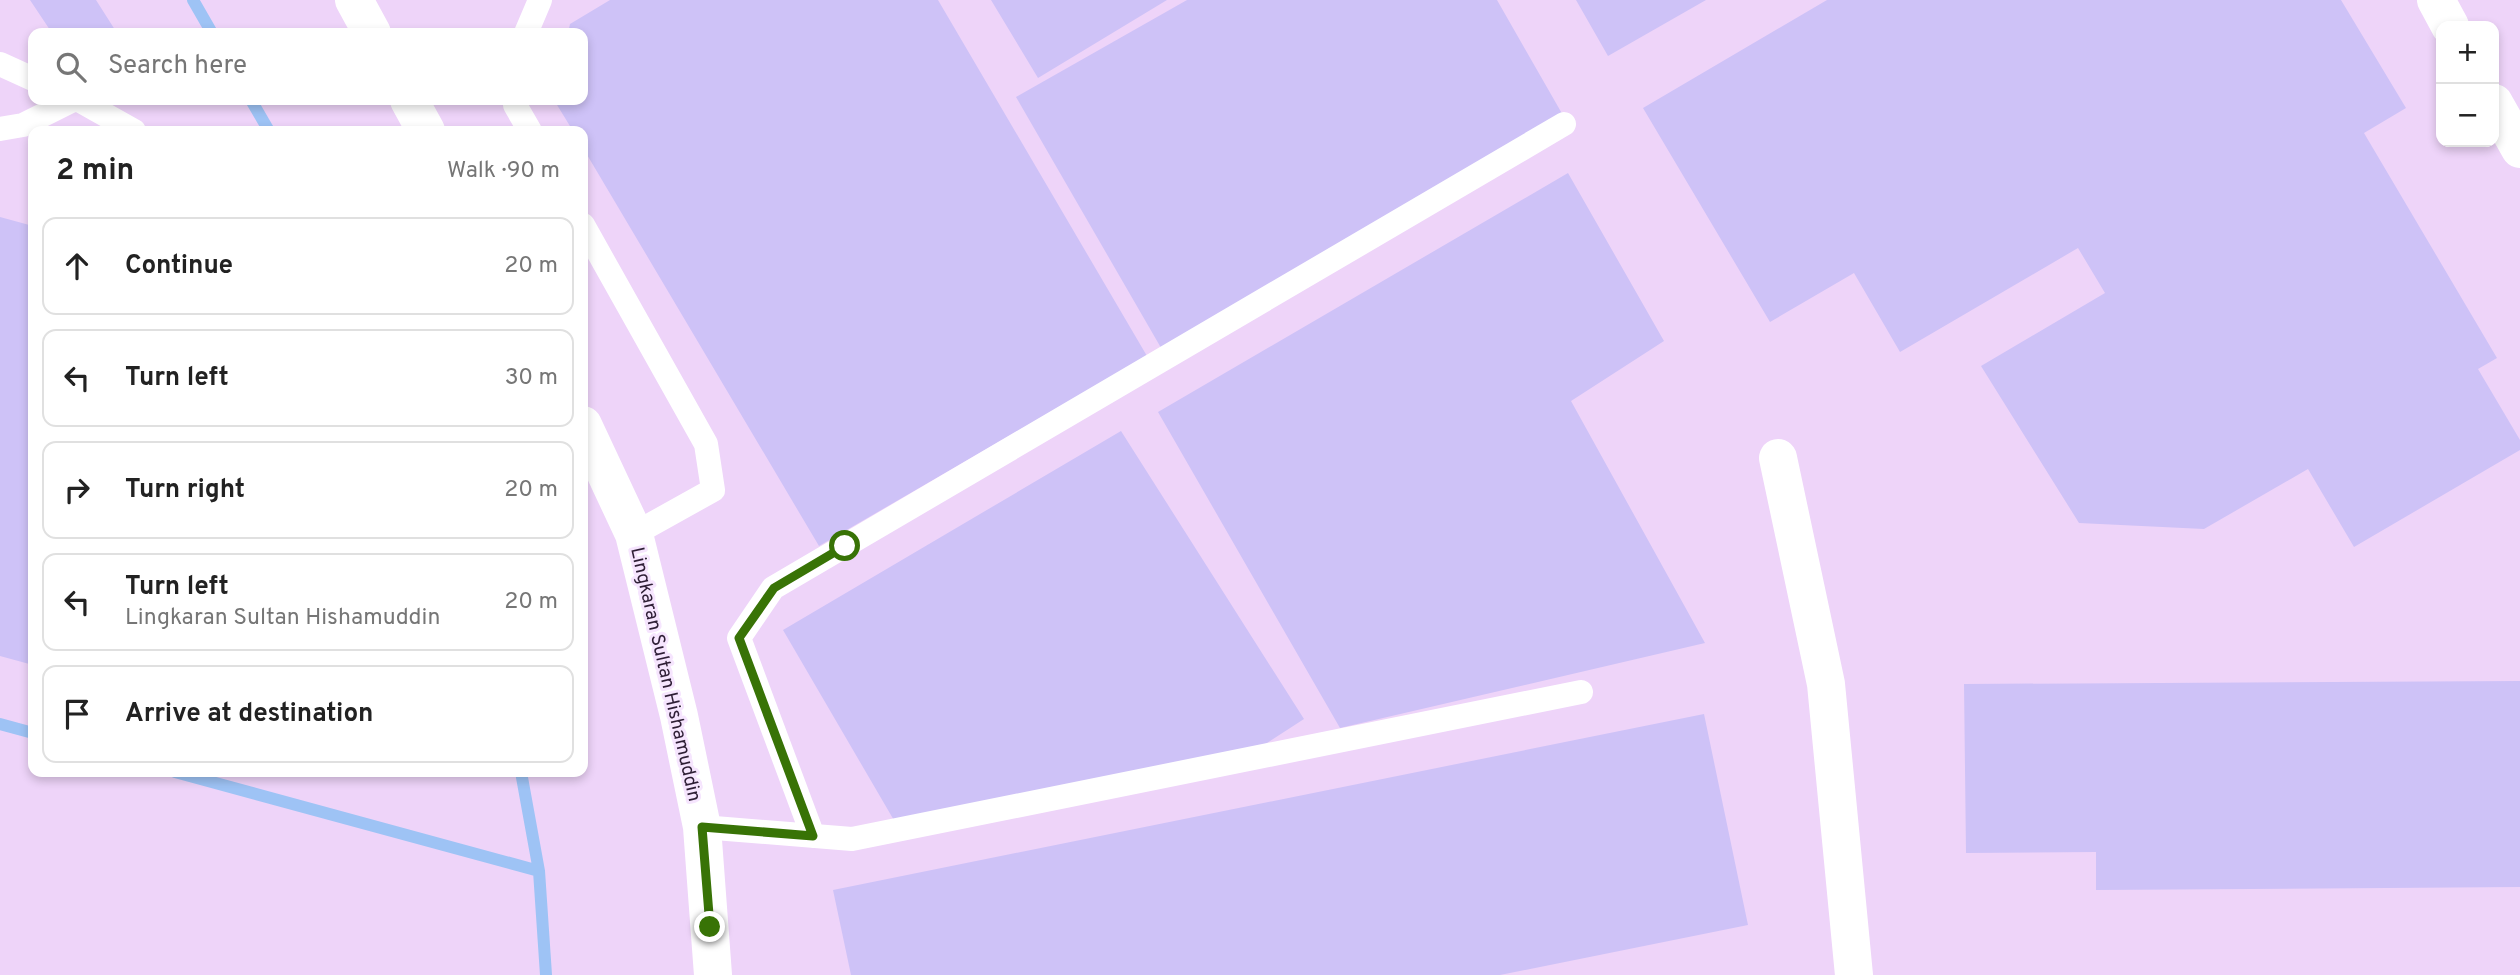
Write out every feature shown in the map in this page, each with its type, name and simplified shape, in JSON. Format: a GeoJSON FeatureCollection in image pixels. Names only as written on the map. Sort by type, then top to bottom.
{"type":"FeatureCollection","features":[{"type":"Feature","properties":{"kind":"street"},"geometry":{"type":"LineString","coordinates":[[354,0],[369,28]]}},
{"type":"Feature","properties":{"kind":"street"},"geometry":{"type":"LineString","coordinates":[[2435,0],[2447,21]]}},
{"type":"Feature","properties":{"kind":"street"},"geometry":{"type":"LineString","coordinates":[[412,105],[423,126]]}},
{"type":"Feature","properties":{"kind":"street"},"geometry":{"type":"LineString","coordinates":[[2499,112],[2520,149]]}},
{"type":"Feature","properties":{"kind":"street","name":"Lingkaran Sultan Hishamuddin"},"geometry":{"type":"LineString","coordinates":[[588,436],[634,534],[679,716],[702,827],[713,975]]}},
{"type":"Feature","properties":{"kind":"street"},"geometry":{"type":"LineString","coordinates":[[1778,458],[1826,684],[1854,975]]}},
{"type":"Feature","properties":{"kind":"lane"},"geometry":{"type":"LineString","coordinates":[[528,28],[540,0]]}},
{"type":"Feature","properties":{"kind":"lane"},"geometry":{"type":"LineString","coordinates":[[0,64],[28,77]]}},
{"type":"Feature","properties":{"kind":"lane"},"geometry":{"type":"LineString","coordinates":[[0,129],[23,125],[63,105]]}},
{"type":"Feature","properties":{"kind":"lane"},"geometry":{"type":"LineString","coordinates":[[88,105],[125,126]]}},
{"type":"Feature","properties":{"kind":"lane"},"geometry":{"type":"LineString","coordinates":[[515,105],[527,126]]}},
{"type":"Feature","properties":{"kind":"lane"},"geometry":{"type":"LineString","coordinates":[[813,836],[739,638],[774,588],[1564,124]]}},
{"type":"Feature","properties":{"kind":"lane"},"geometry":{"type":"LineString","coordinates":[[588,234],[706,444],[713,490],[634,534]]}},
{"type":"Feature","properties":{"kind":"lane"},"geometry":{"type":"LineString","coordinates":[[702,827],[852,839],[1581,692]]}},
{"type":"Feature","properties":{"kind":"building"},"geometry":{"type":"Polygon","coordinates":[[[30,0],[96,0],[114,28],[49,28],[30,0]]]}},
{"type":"Feature","properties":{"kind":"building"},"geometry":{"type":"Polygon","coordinates":[[[610,0],[938,0],[1147,356],[819,546],[588,156],[588,126],[570,126],[557,105],[588,105],[588,28],[569,28],[570,24],[610,0]]]}},
{"type":"Feature","properties":{"kind":"building"},"geometry":{"type":"Polygon","coordinates":[[[991,0],[1167,0],[1038,78],[991,0]]]}},
{"type":"Feature","properties":{"kind":"building"},"geometry":{"type":"Polygon","coordinates":[[[1187,0],[1497,0],[1568,124],[1164,353],[1016,97],[1187,0]]]}},
{"type":"Feature","properties":{"kind":"building"},"geometry":{"type":"Polygon","coordinates":[[[1576,0],[1706,0],[1608,56],[1576,0]]]}},
{"type":"Feature","properties":{"kind":"building"},"geometry":{"type":"Polygon","coordinates":[[[1827,0],[2341,0],[2406,108],[2364,133],[2497,358],[2478,369],[2520,440],[2520,450],[2354,547],[2308,469],[2204,529],[2079,523],[1981,366],[2105,293],[2078,248],[1900,352],[1854,273],[1770,322],[1643,108],[1827,0]]]}},
{"type":"Feature","properties":{"kind":"building"},"geometry":{"type":"Polygon","coordinates":[[[1568,173],[1664,341],[1571,401],[1705,643],[1340,728],[1158,412],[1568,173]]]}},
{"type":"Feature","properties":{"kind":"building"},"geometry":{"type":"Polygon","coordinates":[[[0,217],[28,225],[28,664],[0,656],[0,217]]]}},
{"type":"Feature","properties":{"kind":"building"},"geometry":{"type":"Polygon","coordinates":[[[1121,431],[1304,719],[1253,752],[895,822],[783,630],[1121,431]]]}},
{"type":"Feature","properties":{"kind":"building"},"geometry":{"type":"Polygon","coordinates":[[[2520,681],[2520,887],[2096,890],[2096,852],[1966,853],[1964,684],[2520,681]]]}},
{"type":"Feature","properties":{"kind":"building"},"geometry":{"type":"Polygon","coordinates":[[[1704,714],[1748,925],[1500,975],[851,975],[833,890],[1704,714]]]}},
{"type":"Feature","properties":{"kind":"waterway"},"geometry":{"type":"LineString","coordinates":[[193,0],[209,28]]}},
{"type":"Feature","properties":{"kind":"waterway"},"geometry":{"type":"LineString","coordinates":[[254,105],[266,126]]}},
{"type":"Feature","properties":{"kind":"waterway"},"geometry":{"type":"LineString","coordinates":[[0,724],[28,732]]}},
{"type":"Feature","properties":{"kind":"waterway"},"geometry":{"type":"LineString","coordinates":[[193,777],[539,871]]}},
{"type":"Feature","properties":{"kind":"waterway"},"geometry":{"type":"LineString","coordinates":[[522,777],[539,871],[546,975]]}},
{"type":"Feature","properties":{"kind":"route"},"geometry":{"type":"LineString","coordinates":[[710,927],[702,827],[813,836],[739,638],[774,588],[845,546]]}}]}
